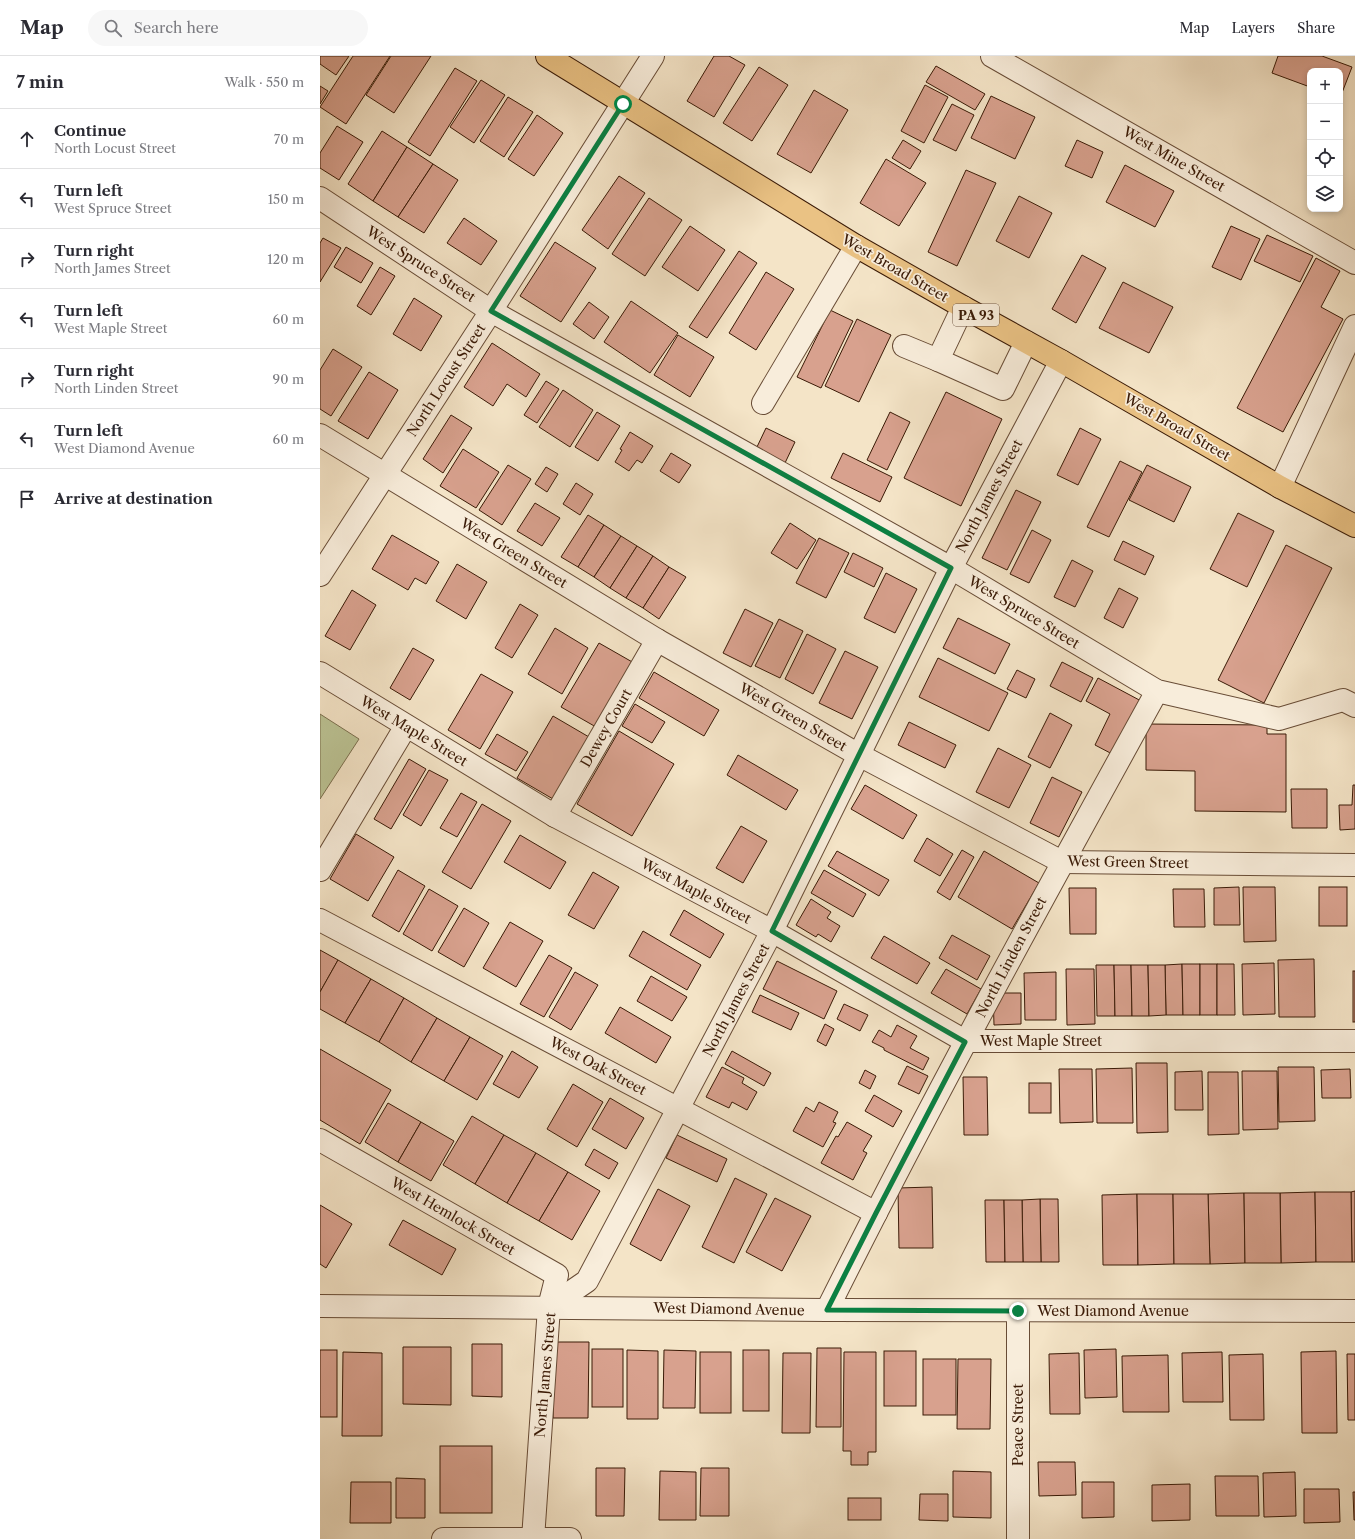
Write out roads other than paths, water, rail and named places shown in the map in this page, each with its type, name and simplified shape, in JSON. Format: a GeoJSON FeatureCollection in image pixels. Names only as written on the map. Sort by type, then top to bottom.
{"type":"FeatureCollection","features":[{"type":"Feature","properties":{"kind":"highway","name":"West Broad Street"},"geometry":{"type":"LineString","coordinates":[[547,56],[856,246],[1061,361],[1280,487],[1355,526]]}},
{"type":"Feature","properties":{"kind":"street","name":"North Locust Street"},"geometry":{"type":"LineString","coordinates":[[320,575],[491,311],[653,56]]}},
{"type":"Feature","properties":{"kind":"street","name":"West Mine Street"},"geometry":{"type":"LineString","coordinates":[[992,56],[1355,263]]}},
{"type":"Feature","properties":{"kind":"street","name":"West Spruce Street"},"geometry":{"type":"LineString","coordinates":[[320,198],[491,311],[951,568],[1157,691],[1279,719],[1343,700],[1355,706]]}},
{"type":"Feature","properties":{"kind":"street"},"geometry":{"type":"LineString","coordinates":[[763,403],[856,246]]}},
{"type":"Feature","properties":{"kind":"street"},"geometry":{"type":"LineString","coordinates":[[938,360],[963,307]]}},
{"type":"Feature","properties":{"kind":"street"},"geometry":{"type":"LineString","coordinates":[[1280,487],[1355,326]]}},
{"type":"Feature","properties":{"kind":"street"},"geometry":{"type":"LineString","coordinates":[[904,346],[1003,389],[1026,342]]}},
{"type":"Feature","properties":{"kind":"street","name":"North James Street"},"geometry":{"type":"LineString","coordinates":[[533,1539],[549,1307],[587,1281],[772,931],[951,568],[1061,361]]}},
{"type":"Feature","properties":{"kind":"street","name":"West Green Street"},"geometry":{"type":"LineString","coordinates":[[320,435],[657,640],[859,755],[1062,862],[1355,864]]}},
{"type":"Feature","properties":{"kind":"street","name":"Dewey Court"},"geometry":{"type":"LineString","coordinates":[[555,816],[657,640]]}},
{"type":"Feature","properties":{"kind":"street","name":"West Maple Street"},"geometry":{"type":"LineString","coordinates":[[320,673],[555,816],[772,931],[965,1042],[1355,1041]]}},
{"type":"Feature","properties":{"kind":"street","name":"North Linden Street"},"geometry":{"type":"LineString","coordinates":[[827,1310],[965,1042],[1062,862],[1157,691]]}},
{"type":"Feature","properties":{"kind":"street"},"geometry":{"type":"LineString","coordinates":[[320,870],[406,726]]}},
{"type":"Feature","properties":{"kind":"street","name":"West Oak Street"},"geometry":{"type":"LineString","coordinates":[[320,920],[876,1213]]}},
{"type":"Feature","properties":{"kind":"street","name":"West Hemlock Street"},"geometry":{"type":"LineString","coordinates":[[320,1140],[557,1275],[549,1307]]}},
{"type":"Feature","properties":{"kind":"street","name":"West Diamond Avenue"},"geometry":{"type":"LineString","coordinates":[[320,1306],[1018,1311],[1355,1311]]}},
{"type":"Feature","properties":{"kind":"street","name":"Peace Street"},"geometry":{"type":"LineString","coordinates":[[1018,1311],[1018,1539]]}},
{"type":"Feature","properties":{"kind":"street"},"geometry":{"type":"LineString","coordinates":[[443,1539],[570,1539]]}}]}
